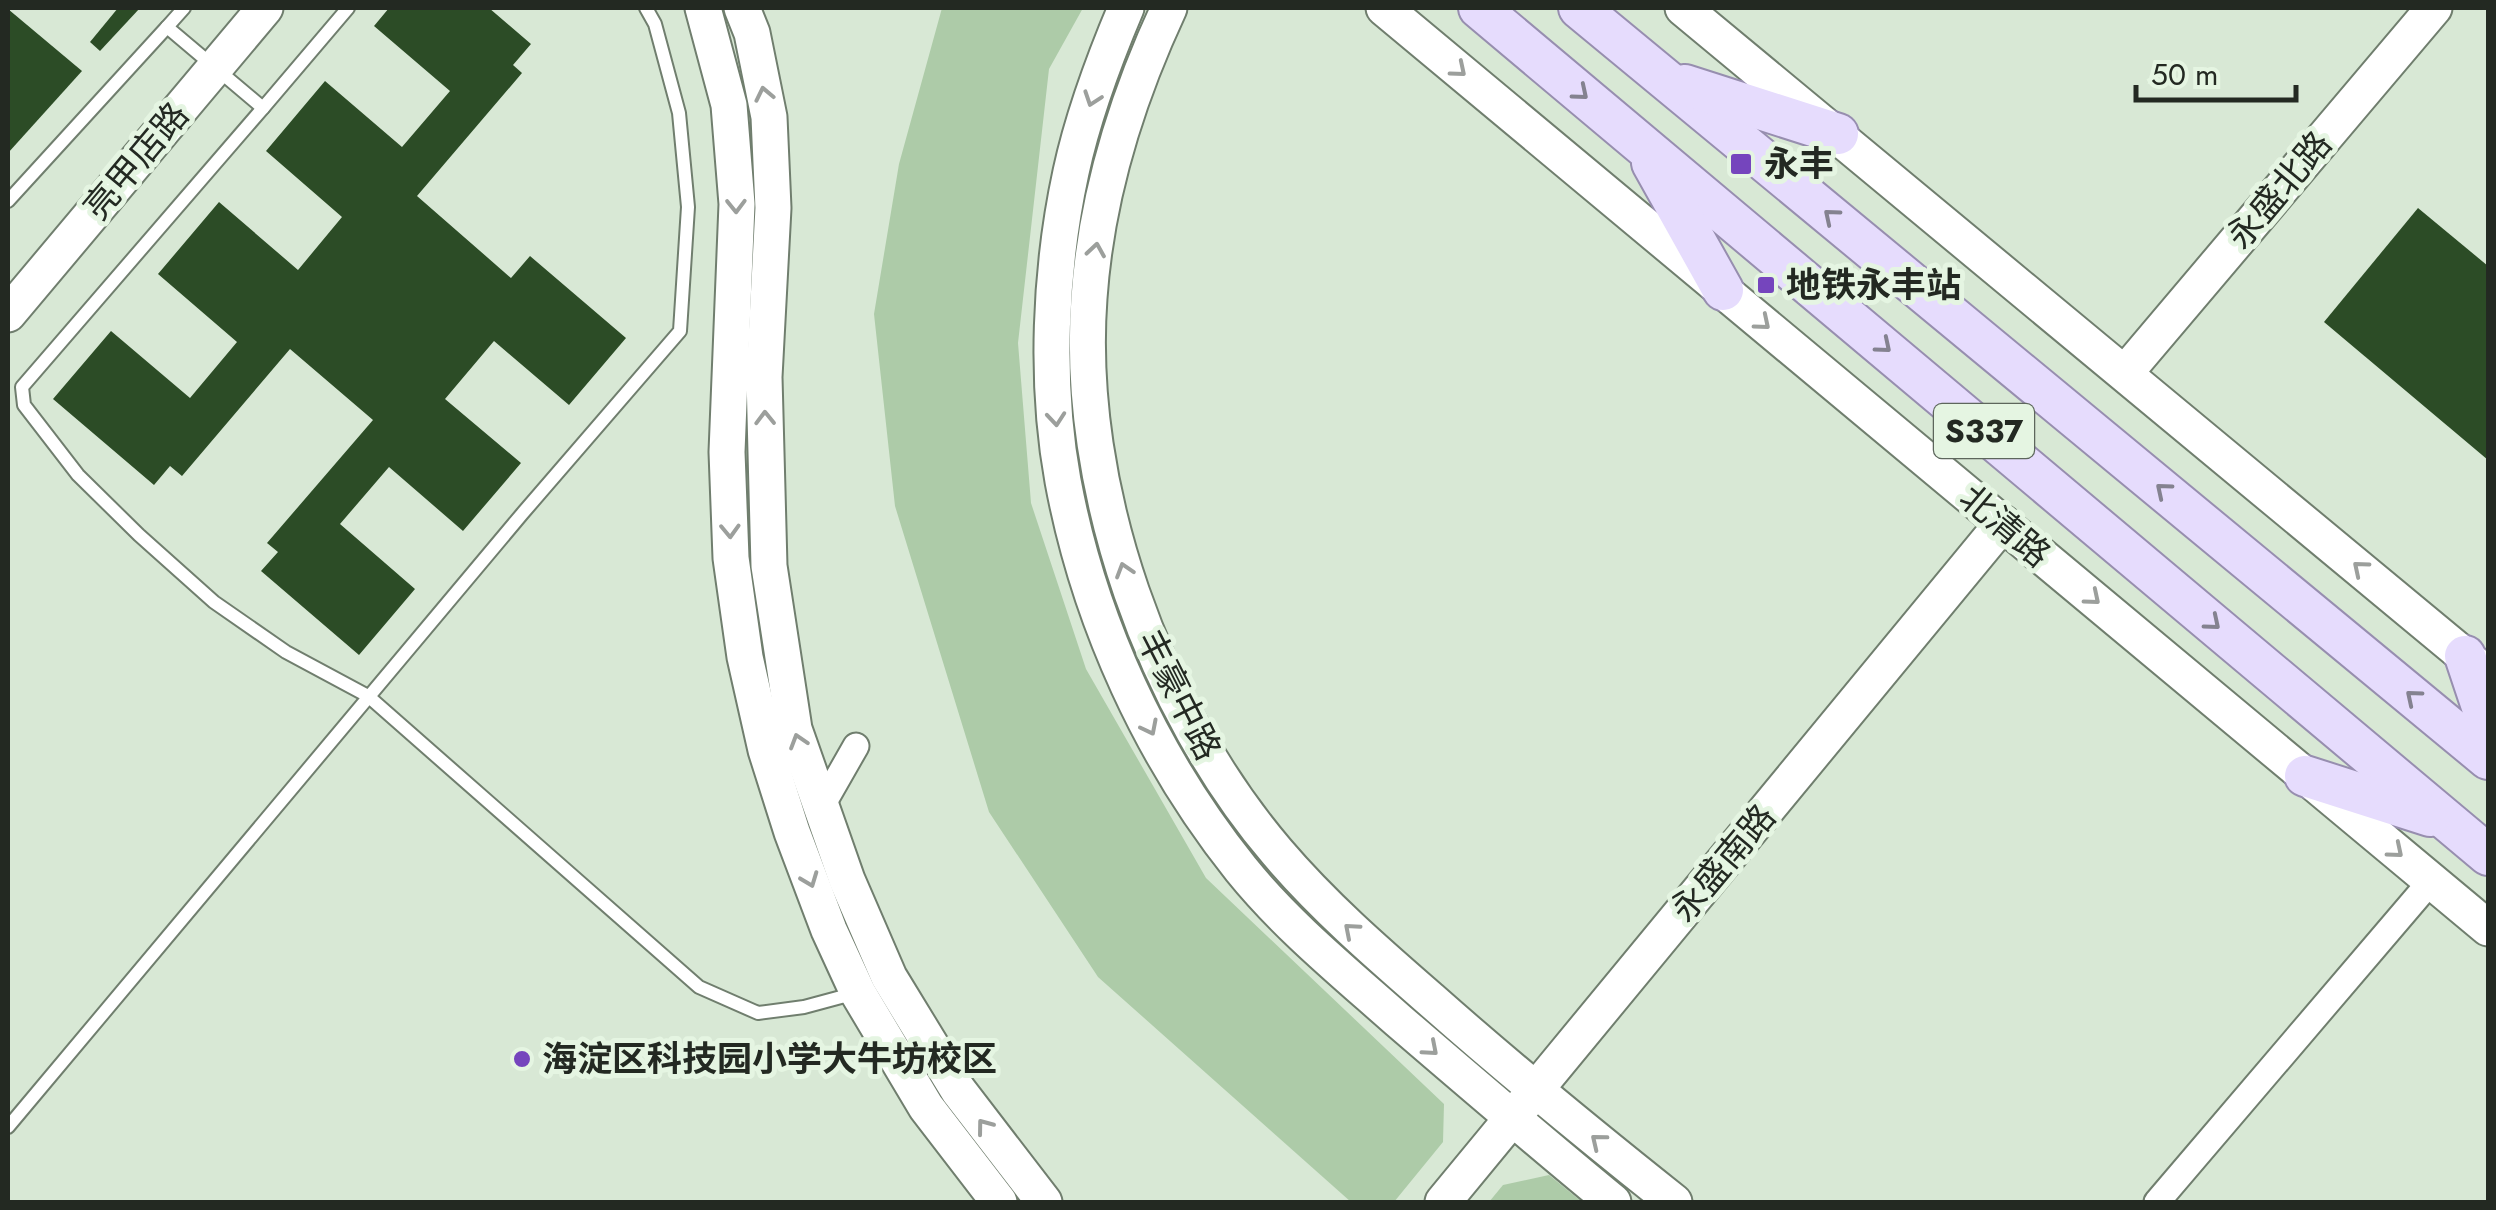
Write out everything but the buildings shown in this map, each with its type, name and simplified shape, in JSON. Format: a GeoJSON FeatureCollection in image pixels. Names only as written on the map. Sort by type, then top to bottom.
{"type":"FeatureCollection","features":[{"type":"Feature","properties":{"kind":"main road","name":"北清路"},"geometry":{"type":"LineString","coordinates":[[1479,8],[2488,855]]}},
{"type":"Feature","properties":{"kind":"main road","name":"S337"},"geometry":{"type":"LineString","coordinates":[[1579,8],[2488,758]]}},
{"type":"Feature","properties":{"kind":"main road"},"geometry":{"type":"LineString","coordinates":[[1664,78],[1838,134]]}},
{"type":"Feature","properties":{"kind":"main road"},"geometry":{"type":"LineString","coordinates":[[1640,142],[1723,290]]}},
{"type":"Feature","properties":{"kind":"main road"},"geometry":{"type":"LineString","coordinates":[[2477,666],[2488,726]]}},
{"type":"Feature","properties":{"kind":"main road"},"geometry":{"type":"LineString","coordinates":[[2305,776],[2450,823]]}},
{"type":"Feature","properties":{"kind":"street","name":"亮甲店路"},"geometry":{"type":"LineString","coordinates":[[8,314],[265,8]]}},
{"type":"Feature","properties":{"kind":"street"},"geometry":{"type":"LineString","coordinates":[[703,8],[730,105],[738,204],[727,452],[731,558],[745,656],[766,750],[829,930],[1044,1202]]}},
{"type":"Feature","properties":{"kind":"street"},"geometry":{"type":"LineString","coordinates":[[742,8],[752,33],[769,117],[773,208],[764,377],[769,566],[794,729],[847,880],[874,985],[926,1107],[999,1202]]}},
{"type":"Feature","properties":{"kind":"street","name":"丰豪中路"},"geometry":{"type":"LineString","coordinates":[[1126,8],[1089,108],[1071,171],[1054,293],[1055,412],[1062,479],[1100,617],[1160,746],[1196,807],[1242,870],[1316,948],[1612,1202]]}},
{"type":"Feature","properties":{"kind":"street","name":"丰豪中路"},"geometry":{"type":"LineString","coordinates":[[1169,8],[1116,148],[1089,296],[1087,358],[1105,499],[1123,571],[1148,638],[1224,783],[1276,850],[1338,918],[1534,1090],[1674,1202]]}},
{"type":"Feature","properties":{"kind":"street","name":"北清路"},"geometry":{"type":"LineString","coordinates":[[1384,8],[2488,928]]}},
{"type":"Feature","properties":{"kind":"street"},"geometry":{"type":"LineString","coordinates":[[1684,8],[2477,666]]}},
{"type":"Feature","properties":{"kind":"street","name":"永盛北路"},"geometry":{"type":"LineString","coordinates":[[2125,373],[2434,8]]}},
{"type":"Feature","properties":{"kind":"street","name":"永盛南路"},"geometry":{"type":"LineString","coordinates":[[1443,1202],[2003,524]]}},
{"type":"Feature","properties":{"kind":"street"},"geometry":{"type":"LineString","coordinates":[[820,808],[856,746]]}},
{"type":"Feature","properties":{"kind":"street"},"geometry":{"type":"LineString","coordinates":[[2161,1201],[2431,880]]}},
{"type":"Feature","properties":{"kind":"lane"},"geometry":{"type":"LineString","coordinates":[[8,201],[184,8]]}},
{"type":"Feature","properties":{"kind":"lane"},"geometry":{"type":"LineString","coordinates":[[348,8],[22,387],[24,405],[78,475],[214,602],[286,652],[368,696],[699,987],[758,1013],[804,1007],[874,985]]}},
{"type":"Feature","properties":{"kind":"lane"},"geometry":{"type":"LineString","coordinates":[[8,1127],[680,331],[688,207],[679,112],[655,24],[646,8]]}},
{"type":"Feature","properties":{"kind":"lane"},"geometry":{"type":"LineString","coordinates":[[168,27],[263,108]]}},
{"type":"Feature","properties":{"kind":"green space"},"geometry":{"type":"Polygon","coordinates":[[[942,8],[1083,8],[1049,69],[1018,343],[1031,503],[1086,669],[1206,878],[1444,1104],[1443,1142],[1394,1202],[1351,1202],[1098,977],[989,812],[895,506],[874,314],[899,164],[942,8]]]}},
{"type":"Feature","properties":{"kind":"green space"},"geometry":{"type":"Polygon","coordinates":[[[1549,1175],[1582,1202],[1489,1202],[1503,1185],[1549,1175]]]}},
{"type":"Feature","properties":{"kind":"place","name":"永丰"},"geometry":{"type":"Point","coordinates":[1741,164]}},
{"type":"Feature","properties":{"kind":"place","name":"地铁永丰站"},"geometry":{"type":"Point","coordinates":[1766,285]}},
{"type":"Feature","properties":{"kind":"place","name":"海淀区科技园小学大牛坊校区"},"geometry":{"type":"Point","coordinates":[522,1059]}}]}
